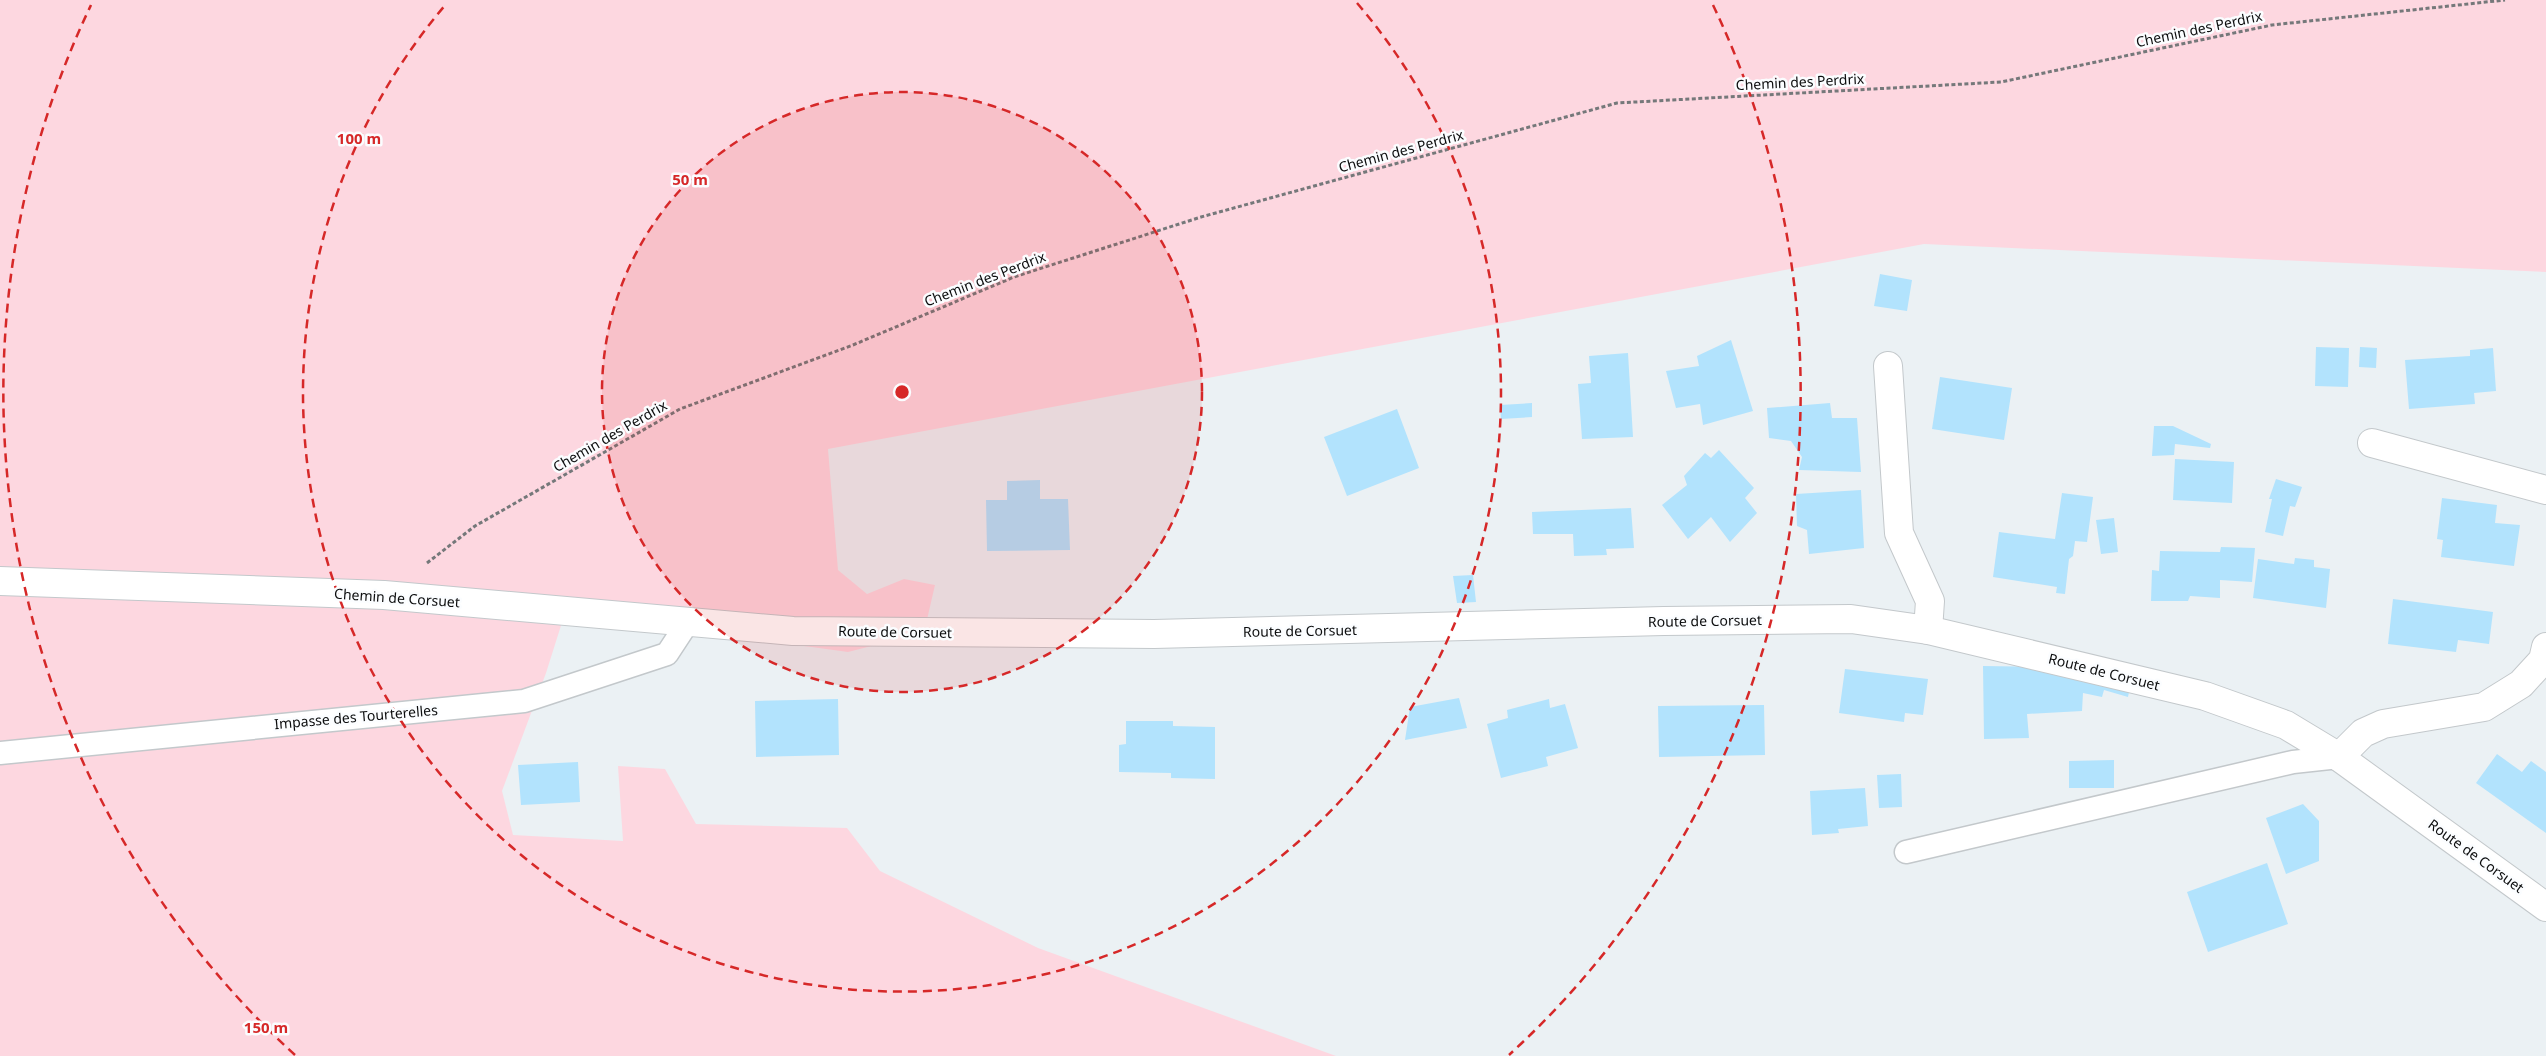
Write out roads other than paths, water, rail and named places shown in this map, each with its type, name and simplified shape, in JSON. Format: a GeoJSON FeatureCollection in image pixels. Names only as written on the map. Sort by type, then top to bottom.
{"type":"FeatureCollection","features":[{"type":"Feature","properties":{"kind":"street"},"geometry":{"type":"LineString","coordinates":[[1888,366],[1899,534],[1930,601],[1928,630]]}},
{"type":"Feature","properties":{"kind":"street"},"geometry":{"type":"LineString","coordinates":[[2372,443],[2546,490]]}},
{"type":"Feature","properties":{"kind":"street","name":"Chemin de Corsuet"},"geometry":{"type":"LineString","coordinates":[[0,581],[384,595],[793,631]]}},
{"type":"Feature","properties":{"kind":"street","name":"Route de Corsuet"},"geometry":{"type":"LineString","coordinates":[[793,631],[1154,634],[1664,621],[1851,619],[1928,630],[2204,696],[2286,725],[2339,757],[2546,907]]}},
{"type":"Feature","properties":{"kind":"street"},"geometry":{"type":"LineString","coordinates":[[2339,757],[2364,733],[2383,724],[2484,706],[2521,684],[2544,660],[2546,647]]}},
{"type":"Feature","properties":{"kind":"lane","name":"Impasse des Tourterelles"},"geometry":{"type":"LineString","coordinates":[[0,752],[524,701],[667,654],[688,622]]}},
{"type":"Feature","properties":{"kind":"lane"},"geometry":{"type":"LineString","coordinates":[[1906,852],[2293,762],[2339,757]]}}]}
